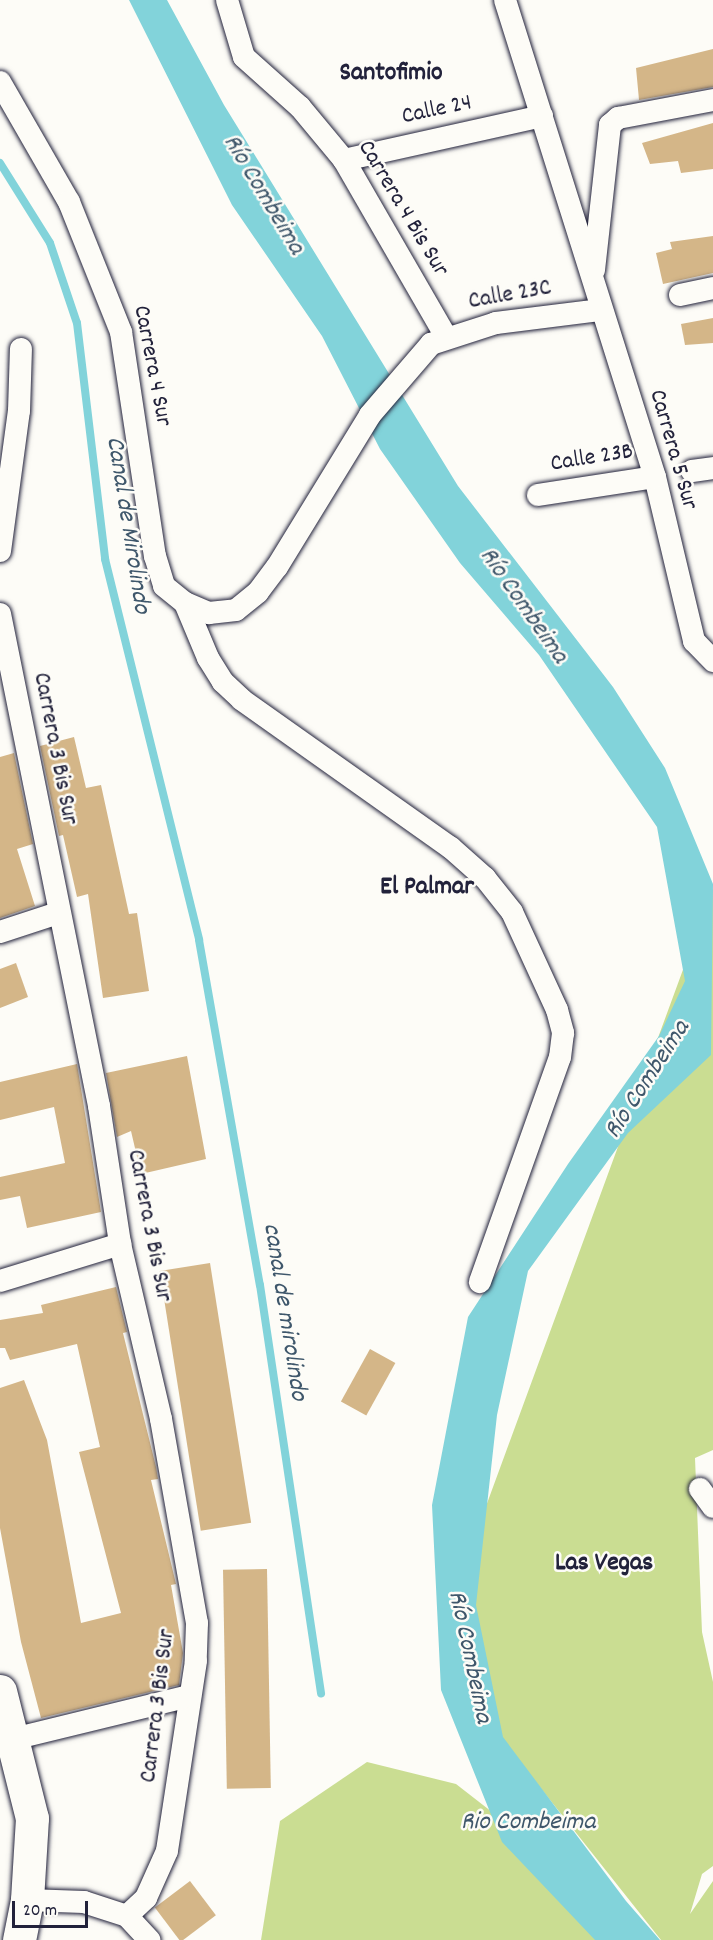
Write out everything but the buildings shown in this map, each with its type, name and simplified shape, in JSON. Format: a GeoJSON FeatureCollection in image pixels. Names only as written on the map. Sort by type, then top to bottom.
{"type":"FeatureCollection","features":[{"type":"Feature","properties":{"kind":"street","name":"Carrera 4 Bis Sur"},"geometry":{"type":"LineString","coordinates":[[227,0],[244,57],[300,107],[344,160],[438,341]]}},
{"type":"Feature","properties":{"kind":"street","name":"Carrera 5 Sur"},"geometry":{"type":"LineString","coordinates":[[505,0],[655,477],[694,641],[713,662]]}},
{"type":"Feature","properties":{"kind":"street","name":"Carrera 4 Sur"},"geometry":{"type":"LineString","coordinates":[[4,93],[69,202],[108,290],[122,332],[131,381],[155,556],[164,586],[185,603]]}},
{"type":"Feature","properties":{"kind":"street","name":"Carrera 5 Sur"},"geometry":{"type":"LineString","coordinates":[[593,282],[610,125],[618,118],[713,100]]}},
{"type":"Feature","properties":{"kind":"street","name":"Calle 24"},"geometry":{"type":"LineString","coordinates":[[344,160],[543,116]]}},
{"type":"Feature","properties":{"kind":"street"},"geometry":{"type":"LineString","coordinates":[[680,295],[713,288]]}},
{"type":"Feature","properties":{"kind":"street","name":"Calle 23C"},"geometry":{"type":"LineString","coordinates":[[438,341],[496,322],[601,310]]}},
{"type":"Feature","properties":{"kind":"street"},"geometry":{"type":"LineString","coordinates":[[185,603],[209,613],[236,610],[258,591],[277,567],[304,517],[370,415],[438,341]]}},
{"type":"Feature","properties":{"kind":"street"},"geometry":{"type":"LineString","coordinates":[[0,551],[19,411],[21,349]]}},
{"type":"Feature","properties":{"kind":"street","name":"Calle 23B"},"geometry":{"type":"LineString","coordinates":[[538,495],[655,477]]}},
{"type":"Feature","properties":{"kind":"street"},"geometry":{"type":"LineString","coordinates":[[185,603],[208,658],[223,682],[242,700],[450,847],[485,878],[512,912],[557,1010],[563,1033],[560,1058],[480,1282]]}},
{"type":"Feature","properties":{"kind":"street","name":"Carrera 3 Bis Sur"},"geometry":{"type":"LineString","coordinates":[[0,614],[58,913],[99,1106],[120,1244],[161,1419],[197,1623],[196,1661],[167,1851],[146,1898],[127,1916]]}},
{"type":"Feature","properties":{"kind":"street"},"geometry":{"type":"LineString","coordinates":[[0,932],[58,913]]}},
{"type":"Feature","properties":{"kind":"street"},"geometry":{"type":"LineString","coordinates":[[0,1281],[120,1244]]}},
{"type":"Feature","properties":{"kind":"street"},"geometry":{"type":"LineString","coordinates":[[700,1489],[713,1508]]}},
{"type":"Feature","properties":{"kind":"street"},"geometry":{"type":"LineString","coordinates":[[0,1691],[32,1818],[27,1900],[19,1940]]}},
{"type":"Feature","properties":{"kind":"street"},"geometry":{"type":"LineString","coordinates":[[13,1739],[190,1696]]}},
{"type":"Feature","properties":{"kind":"street"},"geometry":{"type":"LineString","coordinates":[[27,1900],[84,1902],[127,1916],[149,1940]]}},
{"type":"Feature","properties":{"kind":"green space"},"geometry":{"type":"Polygon","coordinates":[[[713,888],[713,1450],[695,1458],[702,1632],[713,1682],[713,1866],[702,1874],[690,1914],[713,1881],[713,1940],[661,1940],[493,1728],[460,1577],[713,888]]]}},
{"type":"Feature","properties":{"kind":"green space"},"geometry":{"type":"Polygon","coordinates":[[[367,1762],[456,1784],[657,1940],[261,1940],[280,1821],[367,1762]]]}},
{"type":"Feature","properties":{"kind":"water","name":"Rio Combeima"},"geometry":{"type":"Polygon","coordinates":[[[129,0],[167,0],[224,105],[458,486],[613,687],[665,768],[713,884],[711,1055],[628,1133],[528,1271],[497,1415],[476,1605],[503,1737],[626,1901],[660,1940],[595,1940],[502,1842],[441,1690],[432,1505],[468,1317],[568,1164],[659,1036],[685,981],[657,827],[539,655],[460,563],[380,449],[322,336],[232,205],[129,0]]]}},
{"type":"Feature","properties":{"kind":"waterway","name":"Canal de Mirolindo"},"geometry":{"type":"LineString","coordinates":[[0,163],[50,243],[77,323],[105,559],[199,940],[260,1285],[321,1693]]}},
{"type":"Feature","properties":{"kind":"district","name":"Santofimio"},"geometry":{"type":"Point","coordinates":[391,74]}},
{"type":"Feature","properties":{"kind":"district","name":"El Palmar"},"geometry":{"type":"Point","coordinates":[427,888]}},
{"type":"Feature","properties":{"kind":"district","name":"Las Vegas"},"geometry":{"type":"Point","coordinates":[604,1564]}},
{"type":"Feature","properties":{"kind":"water label","name":"Río Combeima"},"geometry":{"type":"Point","coordinates":[263,195]}},
{"type":"Feature","properties":{"kind":"water label","name":"Río Combeima"},"geometry":{"type":"Point","coordinates":[523,606]}},
{"type":"Feature","properties":{"kind":"water label","name":"Río Combeima"},"geometry":{"type":"Point","coordinates":[648,1080]}},
{"type":"Feature","properties":{"kind":"water label","name":"canal de mirolindo"},"geometry":{"type":"Point","coordinates":[284,1312]}},
{"type":"Feature","properties":{"kind":"water label","name":"Río Combeima"},"geometry":{"type":"Point","coordinates":[469,1657]}}]}
